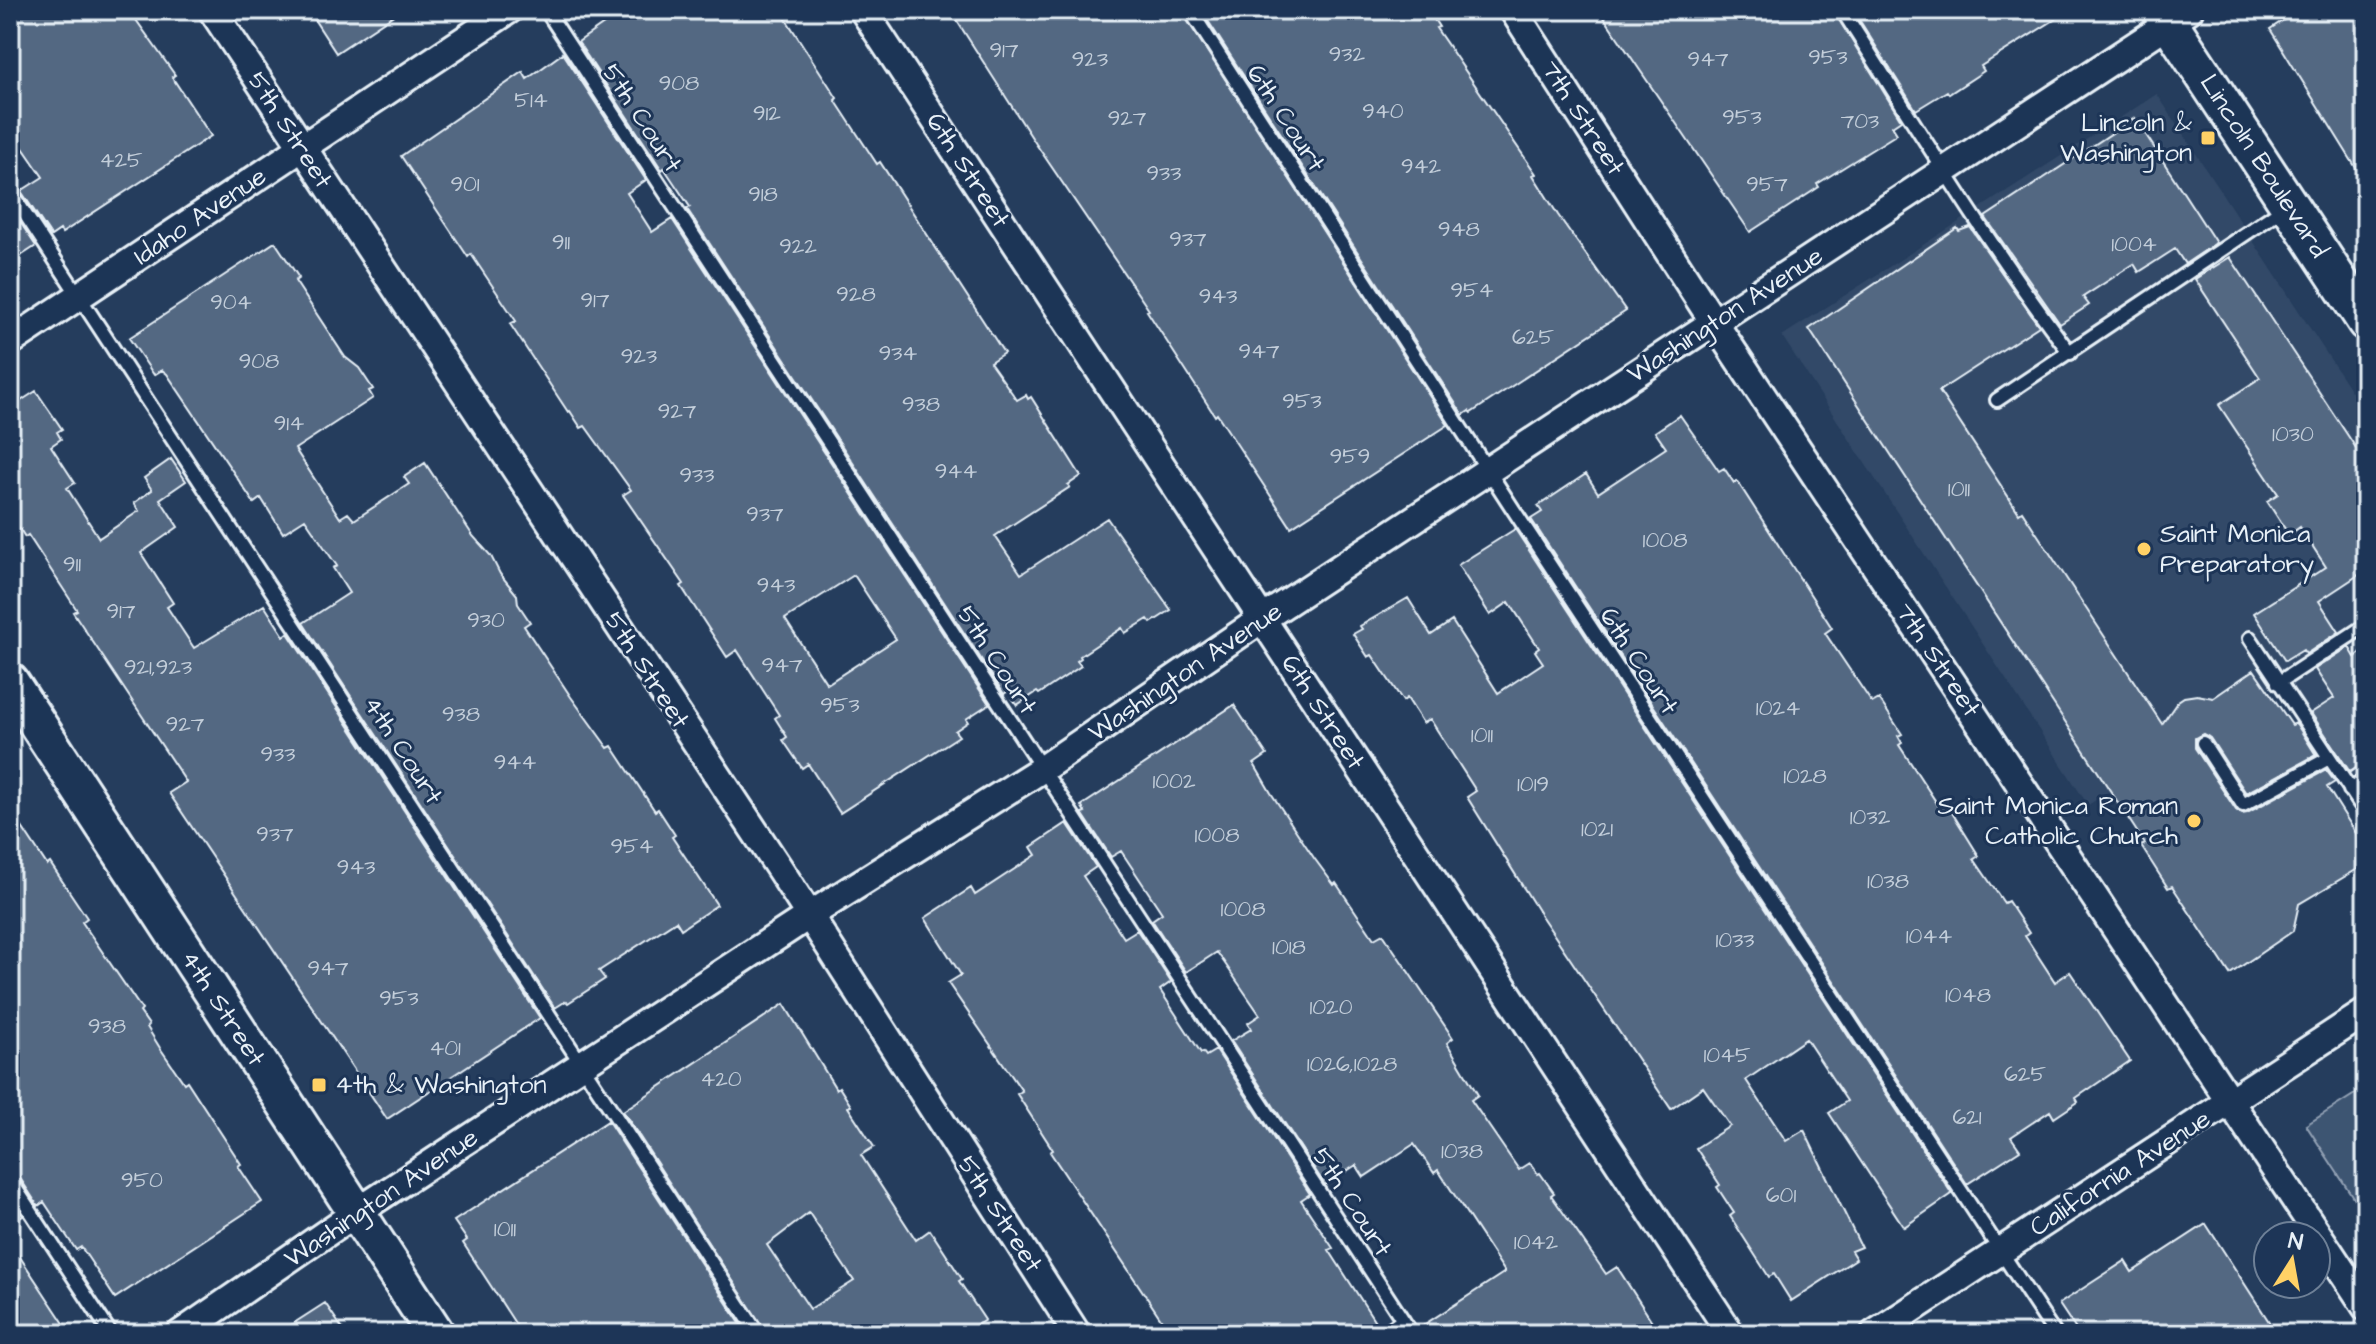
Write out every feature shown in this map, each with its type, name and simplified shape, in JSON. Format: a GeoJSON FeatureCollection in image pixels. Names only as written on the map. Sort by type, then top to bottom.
{"type":"FeatureCollection","features":[{"type":"Feature","properties":{"kind":"street","name":"5th Street"},"geometry":{"type":"LineString","coordinates":[[212,10],[810,915],[1077,1334]]}},
{"type":"Feature","properties":{"kind":"street","name":"Idaho Avenue"},"geometry":{"type":"LineString","coordinates":[[10,342],[509,10]]}},
{"type":"Feature","properties":{"kind":"street","name":"6th Street"},"geometry":{"type":"LineString","coordinates":[[863,10],[1731,1334]]}},
{"type":"Feature","properties":{"kind":"street","name":"7th Street"},"geometry":{"type":"LineString","coordinates":[[1513,10],[1713,321],[2366,1307]]}},
{"type":"Feature","properties":{"kind":"street","name":"Washington Avenue"},"geometry":{"type":"LineString","coordinates":[[180,1334],[357,1212],[810,915],[1042,769],[1262,619],[1945,171],[2173,14]]}},
{"type":"Feature","properties":{"kind":"street","name":"Lincoln Boulevard"},"geometry":{"type":"LineString","coordinates":[[2173,14],[2289,204],[2366,322]]}},
{"type":"Feature","properties":{"kind":"street","name":"4th Street"},"geometry":{"type":"LineString","coordinates":[[10,682],[436,1334]]}},
{"type":"Feature","properties":{"kind":"street","name":"California Avenue"},"geometry":{"type":"LineString","coordinates":[[1874,1334],[2366,1012]]}},
{"type":"Feature","properties":{"kind":"lane","name":"5th Court"},"geometry":{"type":"LineString","coordinates":[[546,10],[1412,1334]]}},
{"type":"Feature","properties":{"kind":"lane","name":"6th Court"},"geometry":{"type":"LineString","coordinates":[[1190,10],[1488,471],[2055,1334]]}},
{"type":"Feature","properties":{"kind":"lane"},"geometry":{"type":"LineString","coordinates":[[1842,10],[1945,171],[2070,353]]}},
{"type":"Feature","properties":{"kind":"lane","name":"4th Court"},"geometry":{"type":"LineString","coordinates":[[10,191],[758,1334]]}},
{"type":"Feature","properties":{"kind":"lane"},"geometry":{"type":"LineString","coordinates":[[1997,400],[2289,204]]}},
{"type":"Feature","properties":{"kind":"lane"},"geometry":{"type":"LineString","coordinates":[[2278,683],[2366,625]]}},
{"type":"Feature","properties":{"kind":"lane"},"geometry":{"type":"LineString","coordinates":[[2250,638],[2366,813]]}},
{"type":"Feature","properties":{"kind":"lane"},"geometry":{"type":"LineString","coordinates":[[2203,743],[2243,805],[2329,758]]}},
{"type":"Feature","properties":{"kind":"lane"},"geometry":{"type":"LineString","coordinates":[[2350,790],[2366,779]]}},
{"type":"Feature","properties":{"kind":"lane"},"geometry":{"type":"LineString","coordinates":[[10,1180],[111,1334]]}},
{"type":"Feature","properties":{"kind":"lane"},"geometry":{"type":"LineString","coordinates":[[1383,1334],[1403,1320]]}},
{"type":"Feature","properties":{"kind":"shaded area","name":"Saint Monica Preparatory"},"geometry":{"type":"Polygon","coordinates":[[[2157,94],[2366,414],[2366,791],[2349,802],[2273,685],[2088,805],[1782,336],[2157,94]]]}},
{"type":"Feature","properties":{"kind":"shaded area"},"geometry":{"type":"Polygon","coordinates":[[[2366,1087],[2366,1217],[2306,1125],[2366,1087]]]}},
{"type":"Feature","properties":{"kind":"building"},"geometry":{"type":"Polygon","coordinates":[[[10,10],[129,10],[175,75],[172,77],[211,136],[62,233],[60,230],[51,236],[21,191],[43,177],[10,129],[10,10]]]}},
{"type":"Feature","properties":{"kind":"building"},"geometry":{"type":"Polygon","coordinates":[[[308,10],[401,10],[336,53],[308,10]]]}},
{"type":"Feature","properties":{"kind":"building"},"geometry":{"type":"Polygon","coordinates":[[[624,10],[780,10],[837,98],[835,100],[877,164],[880,162],[1004,353],[990,362],[1017,400],[1026,395],[1028,399],[1031,397],[1081,476],[1068,485],[1070,487],[995,536],[1021,574],[1107,518],[1171,610],[1151,623],[1148,619],[1125,633],[1122,628],[1080,656],[1077,661],[1081,666],[1039,694],[1037,692],[1017,705],[1008,691],[1004,694],[687,209],[690,207],[578,42],[624,10]]]}},
{"type":"Feature","properties":{"kind":"building"},"geometry":{"type":"Polygon","coordinates":[[[950,10],[1181,10],[1448,425],[1291,527],[950,10]]]}},
{"type":"Feature","properties":{"kind":"building"},"geometry":{"type":"Polygon","coordinates":[[[1201,10],[1428,10],[1439,27],[1436,28],[1536,174],[1533,175],[1558,215],[1626,311],[1471,413],[1469,411],[1463,415],[1201,10]]]}},
{"type":"Feature","properties":{"kind":"building"},"geometry":{"type":"Polygon","coordinates":[[[1599,10],[1833,10],[1901,120],[1892,126],[1897,134],[1817,184],[1819,187],[1750,232],[1599,10]]]}},
{"type":"Feature","properties":{"kind":"building"},"geometry":{"type":"Polygon","coordinates":[[[1853,10],[2070,10],[1981,66],[1984,71],[1949,94],[1947,91],[1916,110],[1853,10]]]}},
{"type":"Feature","properties":{"kind":"building"},"geometry":{"type":"Polygon","coordinates":[[[2299,10],[2366,10],[2366,184],[2270,29],[2299,10]]]}},
{"type":"Feature","properties":{"kind":"building"},"geometry":{"type":"Polygon","coordinates":[[[563,53],[646,180],[627,193],[652,232],[672,219],[989,704],[966,719],[968,722],[955,731],[959,736],[840,813],[808,764],[802,768],[783,740],[787,737],[775,718],[779,715],[737,650],[727,657],[681,586],[684,584],[623,495],[631,490],[585,426],[581,428],[568,412],[510,324],[516,321],[471,254],[468,257],[401,156],[523,72],[527,79],[563,53]],[[854,575],[785,619],[827,684],[896,639],[854,575]]]}},
{"type":"Feature","properties":{"kind":"building"},"geometry":{"type":"Polygon","coordinates":[[[2135,118],[2216,243],[2185,264],[2175,249],[2139,272],[2134,264],[2083,297],[2089,305],[2060,324],[1985,217],[2135,118]]]}},
{"type":"Feature","properties":{"kind":"building"},"geometry":{"type":"Polygon","coordinates":[[[10,207],[36,246],[10,263],[10,207]]]}},
{"type":"Feature","properties":{"kind":"building"},"geometry":{"type":"Polygon","coordinates":[[[1970,227],[2039,326],[1939,391],[2162,724],[2184,697],[2197,695],[2213,698],[2254,670],[2292,725],[2296,723],[2316,755],[2246,793],[2210,738],[2203,734],[2195,738],[2195,748],[2236,810],[2247,813],[2326,770],[2335,782],[2327,787],[2366,849],[2366,864],[2299,904],[2293,931],[2230,974],[2172,886],[2168,888],[2141,846],[2145,844],[1809,329],[1957,228],[1959,231],[1970,227]]]}},
{"type":"Feature","properties":{"kind":"building"},"geometry":{"type":"Polygon","coordinates":[[[275,242],[299,278],[295,281],[345,357],[359,368],[373,389],[369,391],[373,398],[295,449],[340,518],[348,513],[354,520],[409,484],[404,477],[425,463],[517,595],[518,604],[530,622],[524,626],[608,748],[612,746],[655,811],[658,809],[675,835],[672,837],[717,905],[681,929],[676,921],[599,971],[605,979],[555,1008],[303,623],[349,593],[333,568],[337,566],[305,519],[283,533],[261,498],[254,503],[167,374],[162,370],[154,375],[129,338],[275,242]]]}},
{"type":"Feature","properties":{"kind":"building"},"geometry":{"type":"Polygon","coordinates":[[[2230,257],[2366,463],[2366,570],[2319,601],[2339,632],[2306,654],[2303,650],[2285,661],[2254,613],[2326,567],[2300,527],[2289,535],[2267,501],[2278,494],[2219,405],[2260,378],[2195,279],[2230,257]]]}},
{"type":"Feature","properties":{"kind":"building"},"geometry":{"type":"Polygon","coordinates":[[[36,391],[62,429],[57,432],[61,439],[51,446],[75,483],[67,488],[99,538],[139,511],[134,503],[152,490],[144,478],[171,459],[186,481],[160,499],[178,527],[141,553],[173,603],[167,607],[194,648],[264,605],[284,636],[288,633],[540,1018],[387,1119],[169,793],[186,782],[73,612],[77,610],[28,535],[25,537],[10,514],[10,408],[36,391]]]}},
{"type":"Feature","properties":{"kind":"building"},"geometry":{"type":"Polygon","coordinates":[[[1680,415],[1719,471],[1724,468],[1734,483],[1737,481],[1832,628],[1825,633],[1872,703],[1879,699],[1902,734],[1898,736],[1902,743],[1899,745],[1942,811],[1946,808],[1951,811],[1979,856],[1974,859],[2004,903],[2008,901],[2029,933],[2025,936],[2055,982],[2070,972],[2130,1061],[2076,1098],[2078,1102],[2054,1118],[2050,1111],[2011,1137],[2020,1150],[1967,1184],[1531,519],[1542,512],[1538,506],[1586,474],[1598,493],[1666,448],[1655,432],[1680,415]]]}},
{"type":"Feature","properties":{"kind":"building"},"geometry":{"type":"Polygon","coordinates":[[[1515,529],[1952,1194],[1904,1227],[1829,1113],[1847,1101],[1806,1039],[1746,1080],[1786,1141],[1804,1130],[1861,1247],[1851,1251],[1856,1259],[1791,1301],[1774,1274],[1769,1277],[1730,1216],[1734,1213],[1717,1187],[1720,1185],[1696,1148],[1730,1126],[1703,1087],[1671,1109],[1540,914],[1467,797],[1476,791],[1430,719],[1423,723],[1407,698],[1403,701],[1372,655],[1368,657],[1353,634],[1362,629],[1360,626],[1408,598],[1431,635],[1452,621],[1498,693],[1543,663],[1535,651],[1539,648],[1509,602],[1490,615],[1458,565],[1515,529]]]}},
{"type":"Feature","properties":{"kind":"building"},"geometry":{"type":"Polygon","coordinates":[[[2349,647],[2355,657],[2366,649],[2366,761],[2350,772],[2311,713],[2334,698],[2315,669],[2349,647]]]}},
{"type":"Feature","properties":{"kind":"building"},"geometry":{"type":"Polygon","coordinates":[[[1234,705],[1267,755],[1254,764],[1271,793],[1374,939],[1383,934],[1453,1038],[1447,1043],[1478,1095],[1471,1100],[1519,1170],[1530,1163],[1540,1173],[1554,1193],[1551,1195],[1606,1274],[1617,1267],[1660,1334],[1421,1334],[1419,1328],[1505,1272],[1438,1170],[1434,1173],[1414,1144],[1364,1177],[1356,1165],[1325,1185],[1231,1041],[1251,1029],[1248,1023],[1260,1015],[1217,952],[1186,972],[1152,920],[1162,913],[1121,851],[1111,857],[1082,813],[1085,812],[1081,806],[1234,705]]]}},
{"type":"Feature","properties":{"kind":"building"},"geometry":{"type":"Polygon","coordinates":[[[10,809],[87,918],[82,922],[142,1010],[140,1012],[149,1025],[147,1027],[160,1048],[184,1083],[187,1081],[241,1164],[238,1166],[262,1202],[115,1298],[81,1247],[76,1250],[44,1202],[38,1206],[18,1175],[10,1171],[10,809]]]}},
{"type":"Feature","properties":{"kind":"building"},"geometry":{"type":"Polygon","coordinates":[[[1067,823],[1096,867],[1083,876],[1124,938],[1137,930],[1171,982],[1160,990],[1201,1053],[1206,1056],[1216,1050],[1310,1194],[1301,1200],[1378,1326],[1374,1334],[1171,1334],[1050,1152],[1053,1150],[1017,1094],[1022,1091],[948,983],[961,975],[925,918],[971,888],[975,895],[1036,855],[1031,847],[1067,823]]]}},
{"type":"Feature","properties":{"kind":"building"},"geometry":{"type":"Polygon","coordinates":[[[784,1004],[874,1147],[861,1155],[916,1240],[930,1230],[985,1320],[963,1334],[767,1334],[623,1111],[784,1004]],[[809,1213],[767,1245],[810,1309],[854,1281],[809,1213]]]}},
{"type":"Feature","properties":{"kind":"building"},"geometry":{"type":"Polygon","coordinates":[[[608,1121],[747,1334],[522,1334],[463,1243],[467,1240],[454,1221],[608,1121]]]}},
{"type":"Feature","properties":{"kind":"building"},"geometry":{"type":"Polygon","coordinates":[[[10,1196],[23,1216],[10,1224],[10,1196]]]}},
{"type":"Feature","properties":{"kind":"building"},"geometry":{"type":"Polygon","coordinates":[[[2206,1224],[2252,1295],[2252,1300],[2255,1300],[2277,1334],[2079,1334],[2059,1304],[2125,1261],[2132,1272],[2206,1224]]]}},
{"type":"Feature","properties":{"kind":"building"},"geometry":{"type":"Polygon","coordinates":[[[10,1242],[71,1334],[10,1334],[10,1242]]]}},
{"type":"Feature","properties":{"kind":"building"},"geometry":{"type":"Polygon","coordinates":[[[325,1303],[346,1334],[277,1334],[325,1303]]]}},
{"type":"Feature","properties":{"kind":"place","name":"Lincoln & Washington"},"geometry":{"type":"Point","coordinates":[2208,138]}},
{"type":"Feature","properties":{"kind":"place","name":"Saint Monica Preparatory"},"geometry":{"type":"Point","coordinates":[2144,549]}},
{"type":"Feature","properties":{"kind":"place","name":"Saint Monica Roman Catholic Church"},"geometry":{"type":"Point","coordinates":[2194,821]}},
{"type":"Feature","properties":{"kind":"place","name":"4th & Washington"},"geometry":{"type":"Point","coordinates":[319,1085]}}]}
